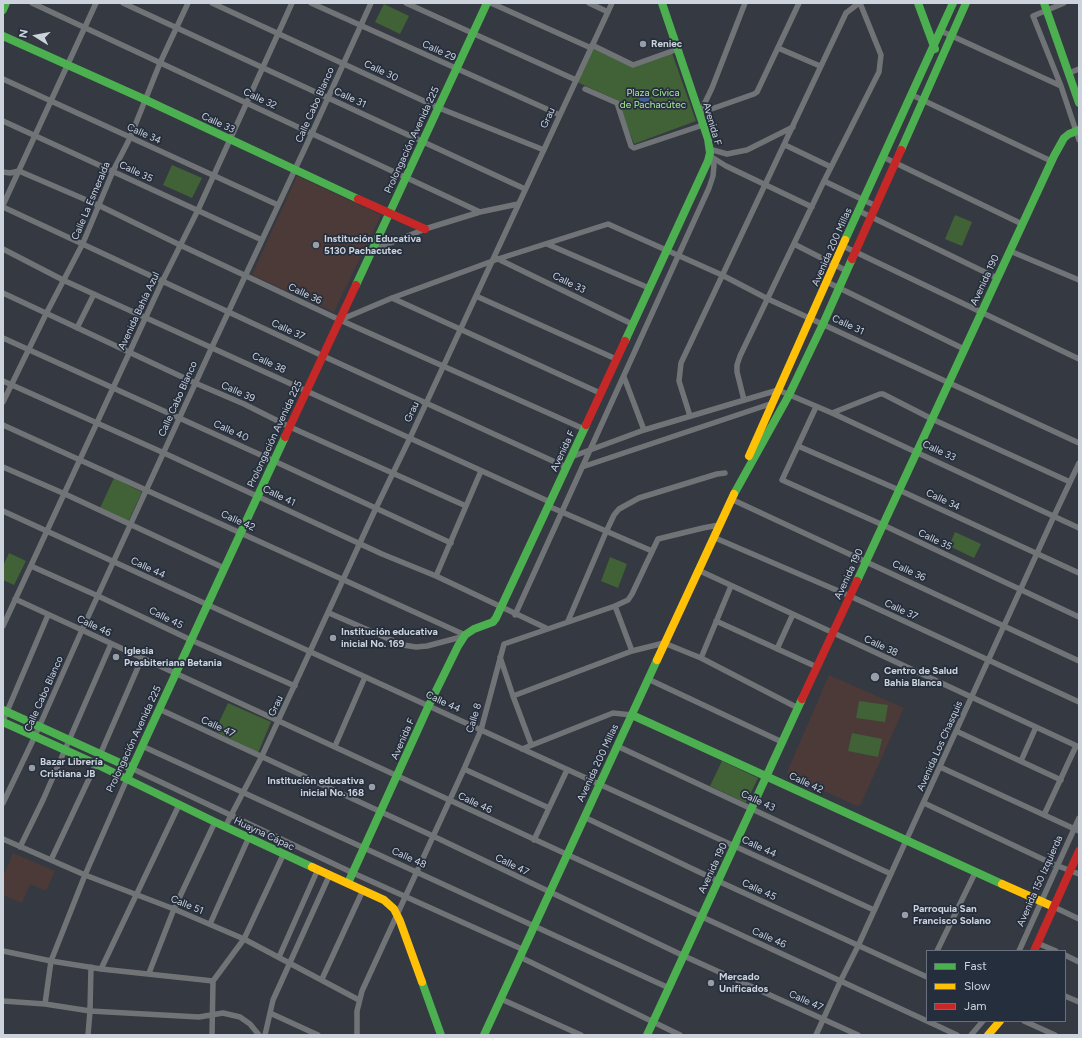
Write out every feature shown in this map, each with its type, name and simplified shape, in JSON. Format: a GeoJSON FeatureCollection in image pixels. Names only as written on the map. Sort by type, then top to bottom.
{"type":"FeatureCollection","features":[{"type":"Feature","properties":{"kind":"main road"},"geometry":{"type":"LineString","coordinates":[[3,10],[6,3]]}},
{"type":"Feature","properties":{"kind":"main road","name":"Prolongación Avenida 225"},"geometry":{"type":"LineString","coordinates":[[127,779],[487,3]]}},
{"type":"Feature","properties":{"kind":"main road","name":"Avenida F"},"geometry":{"type":"LineString","coordinates":[[348,883],[429,705],[458,646],[465,636],[474,629],[493,622],[500,608],[706,166],[710,153],[700,113],[662,3]]}},
{"type":"Feature","properties":{"kind":"main road"},"geometry":{"type":"LineString","coordinates":[[918,3],[940,62]]}},
{"type":"Feature","properties":{"kind":"main road","name":"Avenida 200 Millas"},"geometry":{"type":"LineString","coordinates":[[731,499],[772,403],[953,3]]}},
{"type":"Feature","properties":{"kind":"main road","name":"Avenida 200 Millas"},"geometry":{"type":"LineString","coordinates":[[484,1035],[718,525],[789,395],[823,324],[966,3]]}},
{"type":"Feature","properties":{"kind":"main road"},"geometry":{"type":"LineString","coordinates":[[1045,7],[1079,103]]}},
{"type":"Feature","properties":{"kind":"main road","name":"Calle 33"},"geometry":{"type":"LineString","coordinates":[[3,36],[146,100],[425,229]]}},
{"type":"Feature","properties":{"kind":"main road","name":"Avenida 190"},"geometry":{"type":"LineString","coordinates":[[647,1035],[1051,161],[1064,138],[1077,130]]}},
{"type":"Feature","properties":{"kind":"main road","name":"Huayna Cápac"},"geometry":{"type":"LineString","coordinates":[[5,711],[132,768]]}},
{"type":"Feature","properties":{"kind":"main road","name":"Calle 42"},"geometry":{"type":"LineString","coordinates":[[632,714],[906,841],[1054,907]]}},
{"type":"Feature","properties":{"kind":"main road","name":"Huayna Cápac"},"geometry":{"type":"LineString","coordinates":[[3,721],[96,764],[214,822],[384,900],[394,909],[397,914],[441,1035]]}},
{"type":"Feature","properties":{"kind":"main road"},"geometry":{"type":"LineString","coordinates":[[1034,950],[1079,851]]}},
{"type":"Feature","properties":{"kind":"main road"},"geometry":{"type":"LineString","coordinates":[[988,1035],[999,1022]]}},
{"type":"Feature","properties":{"kind":"street","name":"Calle 32"},"geometry":{"type":"LineString","coordinates":[[32,3],[480,212]]}},
{"type":"Feature","properties":{"kind":"street"},"geometry":{"type":"LineString","coordinates":[[3,206],[96,3]]}},
{"type":"Feature","properties":{"kind":"street","name":"Calle 31"},"geometry":{"type":"LineString","coordinates":[[123,3],[525,189]]}},
{"type":"Feature","properties":{"kind":"street","name":"Calle La Esmeralda"},"geometry":{"type":"LineString","coordinates":[[3,402],[83,243],[113,171],[130,138],[160,63],[188,3]]}},
{"type":"Feature","properties":{"kind":"street","name":"Calle 30"},"geometry":{"type":"LineString","coordinates":[[212,3],[439,108],[544,150]]}},
{"type":"Feature","properties":{"kind":"street","name":"Avenida Bahía Azul"},"geometry":{"type":"LineString","coordinates":[[3,626],[162,282],[198,210],[292,3]]}},
{"type":"Feature","properties":{"kind":"street","name":"Calle 29"},"geometry":{"type":"LineString","coordinates":[[311,3],[560,115]]}},
{"type":"Feature","properties":{"kind":"street","name":"Calle Cabo Blanco"},"geometry":{"type":"LineString","coordinates":[[3,803],[371,3]]}},
{"type":"Feature","properties":{"kind":"street"},"geometry":{"type":"LineString","coordinates":[[406,3],[576,80]]}},
{"type":"Feature","properties":{"kind":"street"},"geometry":{"type":"LineString","coordinates":[[492,3],[633,65],[678,50]]}},
{"type":"Feature","properties":{"kind":"street"},"geometry":{"type":"LineString","coordinates":[[589,3],[608,12]]}},
{"type":"Feature","properties":{"kind":"street","name":"Grau"},"geometry":{"type":"LineString","coordinates":[[225,827],[261,758],[295,686],[376,508],[444,366],[612,3]]}},
{"type":"Feature","properties":{"kind":"street"},"geometry":{"type":"LineString","coordinates":[[700,113],[712,88],[745,3]]}},
{"type":"Feature","properties":{"kind":"street"},"geometry":{"type":"LineString","coordinates":[[700,113],[754,94],[759,88],[799,3]]}},
{"type":"Feature","properties":{"kind":"street"},"geometry":{"type":"LineString","coordinates":[[690,416],[679,381],[681,364],[846,13],[860,3],[880,56],[881,64],[879,72],[824,181],[740,356],[737,372],[744,400]]}},
{"type":"Feature","properties":{"kind":"street"},"geometry":{"type":"LineString","coordinates":[[1064,3],[1045,7],[1033,16],[1061,86],[1077,130],[1079,140]]}},
{"type":"Feature","properties":{"kind":"street"},"geometry":{"type":"LineString","coordinates":[[941,31],[1061,86]]}},
{"type":"Feature","properties":{"kind":"street"},"geometry":{"type":"LineString","coordinates":[[778,48],[820,66]]}},
{"type":"Feature","properties":{"kind":"street"},"geometry":{"type":"LineString","coordinates":[[1068,73],[1079,69]]}},
{"type":"Feature","properties":{"kind":"street","name":"Calle 34"},"geometry":{"type":"LineString","coordinates":[[3,79],[278,205]]}},
{"type":"Feature","properties":{"kind":"street"},"geometry":{"type":"LineString","coordinates":[[585,89],[616,103],[631,146],[634,148],[703,125]]}},
{"type":"Feature","properties":{"kind":"street"},"geometry":{"type":"LineString","coordinates":[[912,95],[1051,161]]}},
{"type":"Feature","properties":{"kind":"street","name":"Calle 35"},"geometry":{"type":"LineString","coordinates":[[3,121],[35,134],[262,240]]}},
{"type":"Feature","properties":{"kind":"street"},"geometry":{"type":"LineString","coordinates":[[710,153],[727,154],[747,150],[793,127]]}},
{"type":"Feature","properties":{"kind":"street"},"geometry":{"type":"LineString","coordinates":[[785,145],[831,167]]}},
{"type":"Feature","properties":{"kind":"street"},"geometry":{"type":"LineString","coordinates":[[710,153],[726,166],[812,207]]}},
{"type":"Feature","properties":{"kind":"street"},"geometry":{"type":"LineString","coordinates":[[515,615],[710,188],[714,165],[710,153]]}},
{"type":"Feature","properties":{"kind":"street"},"geometry":{"type":"LineString","coordinates":[[883,157],[1022,224]]}},
{"type":"Feature","properties":{"kind":"street"},"geometry":{"type":"LineString","coordinates":[[3,172],[10,173],[19,171]]}},
{"type":"Feature","properties":{"kind":"street","name":"Calle 36"},"geometry":{"type":"LineString","coordinates":[[19,171],[98,205],[180,246],[340,320],[584,429]]}},
{"type":"Feature","properties":{"kind":"street"},"geometry":{"type":"LineString","coordinates":[[824,181],[876,206]]}},
{"type":"Feature","properties":{"kind":"street"},"geometry":{"type":"LineString","coordinates":[[372,250],[425,229],[480,212],[518,204]]}},
{"type":"Feature","properties":{"kind":"street","name":"Calle 37"},"geometry":{"type":"LineString","coordinates":[[3,206],[162,282],[566,467]]}},
{"type":"Feature","properties":{"kind":"street"},"geometry":{"type":"LineString","coordinates":[[858,211],[997,278]]}},
{"type":"Feature","properties":{"kind":"street","name":"Calle 31"},"geometry":{"type":"LineString","coordinates":[[547,244],[608,224],[722,275],[823,324],[1079,443]]}},
{"type":"Feature","properties":{"kind":"street"},"geometry":{"type":"LineString","coordinates":[[340,320],[392,298],[547,244],[650,288]]}},
{"type":"Feature","properties":{"kind":"street"},"geometry":{"type":"LineString","coordinates":[[794,244],[847,271]]}},
{"type":"Feature","properties":{"kind":"street"},"geometry":{"type":"LineString","coordinates":[[843,246],[1079,359]]}},
{"type":"Feature","properties":{"kind":"street","name":"Calle 38"},"geometry":{"type":"LineString","coordinates":[[3,249],[94,294],[307,390],[481,471],[549,504],[561,512],[652,551]]}},
{"type":"Feature","properties":{"kind":"street"},"geometry":{"type":"LineString","coordinates":[[1010,251],[1079,280]]}},
{"type":"Feature","properties":{"kind":"street","name":"Calle 33"},"geometry":{"type":"LineString","coordinates":[[498,260],[632,324]]}},
{"type":"Feature","properties":{"kind":"street"},"geometry":{"type":"LineString","coordinates":[[827,282],[964,349]]}},
{"type":"Feature","properties":{"kind":"street","name":"Calle 39"},"geometry":{"type":"LineString","coordinates":[[3,293],[195,383],[244,404],[290,427],[466,506]]}},
{"type":"Feature","properties":{"kind":"street"},"geometry":{"type":"LineString","coordinates":[[77,328],[94,294]]}},
{"type":"Feature","properties":{"kind":"street"},"geometry":{"type":"LineString","coordinates":[[476,296],[616,358]]}},
{"type":"Feature","properties":{"kind":"street"},"geometry":{"type":"LineString","coordinates":[[392,298],[600,393]]}},
{"type":"Feature","properties":{"kind":"street","name":"Calle 40"},"geometry":{"type":"LineString","coordinates":[[3,338],[451,543]]}},
{"type":"Feature","properties":{"kind":"street"},"geometry":{"type":"LineString","coordinates":[[624,377],[644,430]]}},
{"type":"Feature","properties":{"kind":"street","name":"Calle 41"},"geometry":{"type":"LineString","coordinates":[[3,381],[164,453],[360,544],[436,576],[500,608],[546,628]]}},
{"type":"Feature","properties":{"kind":"street"},"geometry":{"type":"LineString","coordinates":[[571,457],[644,430],[778,390]]}},
{"type":"Feature","properties":{"kind":"street","name":"Calle 33"},"geometry":{"type":"LineString","coordinates":[[778,390],[832,413],[1079,528]]}},
{"type":"Feature","properties":{"kind":"street"},"geometry":{"type":"LineString","coordinates":[[832,413],[883,394],[932,419],[1070,482]]}},
{"type":"Feature","properties":{"kind":"street"},"geometry":{"type":"LineString","coordinates":[[582,467],[772,403]]}},
{"type":"Feature","properties":{"kind":"street"},"geometry":{"type":"LineString","coordinates":[[798,446],[816,407]]}},
{"type":"Feature","properties":{"kind":"street","name":"Calle 42"},"geometry":{"type":"LineString","coordinates":[[3,425],[465,636]]}},
{"type":"Feature","properties":{"kind":"street","name":"Calle 34"},"geometry":{"type":"LineString","coordinates":[[798,446],[899,490],[1079,573]]}},
{"type":"Feature","properties":{"kind":"street","name":"Calle 35"},"geometry":{"type":"LineString","coordinates":[[798,446],[782,480],[882,525],[1079,618]]}},
{"type":"Feature","properties":{"kind":"street","name":"Avenida Los Chasquis"},"geometry":{"type":"LineString","coordinates":[[816,1035],[924,803],[971,697],[1079,463]]}},
{"type":"Feature","properties":{"kind":"street"},"geometry":{"type":"LineString","coordinates":[[3,467],[65,494],[224,568]]}},
{"type":"Feature","properties":{"kind":"street"},"geometry":{"type":"LineString","coordinates":[[436,576],[481,471]]}},
{"type":"Feature","properties":{"kind":"street"},"geometry":{"type":"LineString","coordinates":[[568,621],[606,532],[614,515],[619,509],[639,498],[717,474],[725,473]]}},
{"type":"Feature","properties":{"kind":"street","name":"Calle 36"},"geometry":{"type":"LineString","coordinates":[[731,499],[1079,661]]}},
{"type":"Feature","properties":{"kind":"street","name":"Calle 44"},"geometry":{"type":"LineString","coordinates":[[3,511],[874,910]]}},
{"type":"Feature","properties":{"kind":"street","name":"Calle 8"},"geometry":{"type":"LineString","coordinates":[[357,1035],[357,1011],[362,991],[481,730],[504,644],[546,628],[616,606],[628,600],[658,539],[718,525]]}},
{"type":"Feature","properties":{"kind":"street","name":"Calle 37"},"geometry":{"type":"LineString","coordinates":[[713,537],[850,596],[1079,702]]}},
{"type":"Feature","properties":{"kind":"street","name":"Calle 45"},"geometry":{"type":"LineString","coordinates":[[31,566],[295,686]]}},
{"type":"Feature","properties":{"kind":"street","name":"Calle 38"},"geometry":{"type":"LineString","coordinates":[[698,570],[1078,746]]}},
{"type":"Feature","properties":{"kind":"street"},"geometry":{"type":"LineString","coordinates":[[701,658],[731,586]]}},
{"type":"Feature","properties":{"kind":"street","name":"Calle 46"},"geometry":{"type":"LineString","coordinates":[[15,599],[926,1021]]}},
{"type":"Feature","properties":{"kind":"street"},"geometry":{"type":"LineString","coordinates":[[616,606],[632,651]]}},
{"type":"Feature","properties":{"kind":"street"},"geometry":{"type":"LineString","coordinates":[[329,613],[403,645],[427,646],[465,636]]}},
{"type":"Feature","properties":{"kind":"street"},"geometry":{"type":"LineString","coordinates":[[777,649],[793,614]]}},
{"type":"Feature","properties":{"kind":"street"},"geometry":{"type":"LineString","coordinates":[[3,721],[5,711],[48,615]]}},
{"type":"Feature","properties":{"kind":"street"},"geometry":{"type":"LineString","coordinates":[[716,621],[817,667]]}},
{"type":"Feature","properties":{"kind":"street"},"geometry":{"type":"LineString","coordinates":[[513,696],[632,651],[664,643],[701,658],[798,708]]}},
{"type":"Feature","properties":{"kind":"street"},"geometry":{"type":"LineString","coordinates":[[20,847],[70,740],[111,644]]}},
{"type":"Feature","properties":{"kind":"street"},"geometry":{"type":"LineString","coordinates":[[500,657],[513,696],[532,744]]}},
{"type":"Feature","properties":{"kind":"street"},"geometry":{"type":"LineString","coordinates":[[51,860],[96,764],[142,658]]}},
{"type":"Feature","properties":{"kind":"street"},"geometry":{"type":"LineString","coordinates":[[335,746],[365,677]]}},
{"type":"Feature","properties":{"kind":"street"},"geometry":{"type":"LineString","coordinates":[[648,679],[782,742]]}},
{"type":"Feature","properties":{"kind":"street","name":"Calle 47"},"geometry":{"type":"LineString","coordinates":[[159,709],[261,758],[432,836],[684,956],[858,1035]]}},
{"type":"Feature","properties":{"kind":"street","name":"Calle 42"},"geometry":{"type":"LineString","coordinates":[[522,749],[613,713],[632,714]]}},
{"type":"Feature","properties":{"kind":"street"},"geometry":{"type":"LineString","coordinates":[[1021,761],[1036,727]]}},
{"type":"Feature","properties":{"kind":"street"},"geometry":{"type":"LineString","coordinates":[[956,731],[1060,780]]}},
{"type":"Feature","properties":{"kind":"street","name":"Calle 48"},"geometry":{"type":"LineString","coordinates":[[142,746],[669,988]]}},
{"type":"Feature","properties":{"kind":"street","name":"Calle 43"},"geometry":{"type":"LineString","coordinates":[[617,746],[891,874]]}},
{"type":"Feature","properties":{"kind":"street"},"geometry":{"type":"LineString","coordinates":[[1044,815],[1078,746]]}},
{"type":"Feature","properties":{"kind":"street"},"geometry":{"type":"LineString","coordinates":[[940,767],[1076,830]]}},
{"type":"Feature","properties":{"kind":"street","name":"Huayna Cápac"},"geometry":{"type":"LineString","coordinates":[[132,768],[353,873],[405,896],[522,953],[653,1023],[680,1035]]}},
{"type":"Feature","properties":{"kind":"street"},"geometry":{"type":"LineString","coordinates":[[464,768],[548,808]]}},
{"type":"Feature","properties":{"kind":"street"},"geometry":{"type":"LineString","coordinates":[[534,840],[567,770]]}},
{"type":"Feature","properties":{"kind":"street","name":"Prolongación Avenida 225"},"geometry":{"type":"LineString","coordinates":[[45,1004],[51,961],[85,875],[127,779]]}},
{"type":"Feature","properties":{"kind":"street"},"geometry":{"type":"LineString","coordinates":[[924,803],[1058,866],[1079,874]]}},
{"type":"Feature","properties":{"kind":"street"},"geometry":{"type":"LineString","coordinates":[[101,969],[179,805]]}},
{"type":"Feature","properties":{"kind":"street","name":"Calle 45"},"geometry":{"type":"LineString","coordinates":[[584,817],[858,946],[926,975]]}},
{"type":"Feature","properties":{"kind":"street","name":"Avenida 150 Izquierda"},"geometry":{"type":"LineString","coordinates":[[1018,950],[1076,830],[1079,818]]}},
{"type":"Feature","properties":{"kind":"street"},"geometry":{"type":"LineString","coordinates":[[149,974],[174,909],[214,822]]}},
{"type":"Feature","properties":{"kind":"street"},"geometry":{"type":"LineString","coordinates":[[210,924],[249,837]]}},
{"type":"Feature","properties":{"kind":"street","name":"Calle 51"},"geometry":{"type":"LineString","coordinates":[[3,839],[85,875],[174,909],[244,939],[359,1000]]}},
{"type":"Feature","properties":{"kind":"street"},"geometry":{"type":"LineString","coordinates":[[212,1035],[213,981],[244,939],[284,854]]}},
{"type":"Feature","properties":{"kind":"street"},"geometry":{"type":"LineString","coordinates":[[279,957],[318,869]]}},
{"type":"Feature","properties":{"kind":"street"},"geometry":{"type":"LineString","coordinates":[[937,950],[975,872]]}},
{"type":"Feature","properties":{"kind":"street"},"geometry":{"type":"LineString","coordinates":[[265,1035],[273,1000],[330,874]]}},
{"type":"Feature","properties":{"kind":"street"},"geometry":{"type":"LineString","coordinates":[[322,980],[363,890]]}},
{"type":"Feature","properties":{"kind":"street","name":"Calle 42"},"geometry":{"type":"LineString","coordinates":[[1054,907],[1079,918]]}},
{"type":"Feature","properties":{"kind":"street"},"geometry":{"type":"LineString","coordinates":[[1038,943],[1054,950]]}},
{"type":"Feature","properties":{"kind":"street"},"geometry":{"type":"LineString","coordinates":[[3,951],[101,969],[213,981]]}},
{"type":"Feature","properties":{"kind":"street"},"geometry":{"type":"LineString","coordinates":[[1066,956],[1079,962]]}},
{"type":"Feature","properties":{"kind":"street"},"geometry":{"type":"LineString","coordinates":[[88,1035],[91,967]]}},
{"type":"Feature","properties":{"kind":"street"},"geometry":{"type":"LineString","coordinates":[[1066,996],[1079,1002]]}},
{"type":"Feature","properties":{"kind":"street"},"geometry":{"type":"LineString","coordinates":[[501,999],[581,1035]]}},
{"type":"Feature","properties":{"kind":"street"},"geometry":{"type":"LineString","coordinates":[[3,1001],[45,1004],[90,1011],[199,1017],[223,1013],[240,1017],[250,1024],[259,1035]]}},
{"type":"Feature","properties":{"kind":"street"},"geometry":{"type":"LineString","coordinates":[[270,1013],[318,1035]]}},
{"type":"Feature","properties":{"kind":"street","name":"Calle 46"},"geometry":{"type":"LineString","coordinates":[[929,1022],[957,1035]]}},
{"type":"Feature","properties":{"kind":"street"},"geometry":{"type":"LineString","coordinates":[[971,1035],[983,1022]]}},
{"type":"Feature","properties":{"kind":"street"},"geometry":{"type":"LineString","coordinates":[[1026,1022],[1055,1035]]}},
{"type":"Feature","properties":{"kind":"shaded area","name":"Institución Educativa 5130 Pachacutec"},"geometry":{"type":"Polygon","coordinates":[[[297,176],[381,215],[334,312],[252,275],[297,176]]]}},
{"type":"Feature","properties":{"kind":"shaded area"},"geometry":{"type":"Polygon","coordinates":[[[829,675],[904,708],[861,804],[857,806],[790,776],[787,772],[829,675]]]}},
{"type":"Feature","properties":{"kind":"shaded area"},"geometry":{"type":"Polygon","coordinates":[[[13,853],[55,871],[46,891],[30,884],[22,903],[3,895],[3,876],[13,853]]]}},
{"type":"Feature","properties":{"kind":"green space"},"geometry":{"type":"Polygon","coordinates":[[[384,4],[409,16],[400,34],[375,22],[384,4]]]}},
{"type":"Feature","properties":{"kind":"green space","name":"Plaza Cívica de Pachacútec"},"geometry":{"type":"Polygon","coordinates":[[[593,48],[633,66],[672,53],[696,121],[634,144],[617,100],[577,82],[593,48]]]}},
{"type":"Feature","properties":{"kind":"green space"},"geometry":{"type":"Polygon","coordinates":[[[172,165],[202,178],[192,198],[163,185],[172,165]]]}},
{"type":"Feature","properties":{"kind":"green space"},"geometry":{"type":"Polygon","coordinates":[[[955,215],[972,222],[962,246],[945,239],[955,215]]]}},
{"type":"Feature","properties":{"kind":"green space"},"geometry":{"type":"Polygon","coordinates":[[[114,478],[142,492],[128,522],[100,508],[114,478]]]}},
{"type":"Feature","properties":{"kind":"green space"},"geometry":{"type":"Polygon","coordinates":[[[955,532],[981,544],[974,558],[949,546],[955,532]]]}},
{"type":"Feature","properties":{"kind":"green space"},"geometry":{"type":"Polygon","coordinates":[[[9,553],[26,561],[14,585],[3,580],[3,566],[9,553]]]}},
{"type":"Feature","properties":{"kind":"green space"},"geometry":{"type":"Polygon","coordinates":[[[610,557],[627,564],[618,588],[601,581],[610,557]]]}},
{"type":"Feature","properties":{"kind":"green space"},"geometry":{"type":"Polygon","coordinates":[[[859,701],[888,705],[885,722],[856,718],[859,701]]]}},
{"type":"Feature","properties":{"kind":"green space"},"geometry":{"type":"Polygon","coordinates":[[[228,703],[271,722],[258,753],[215,731],[228,703]]]}},
{"type":"Feature","properties":{"kind":"green space"},"geometry":{"type":"Polygon","coordinates":[[[852,733],[882,739],[878,757],[848,751],[852,733]]]}},
{"type":"Feature","properties":{"kind":"green space"},"geometry":{"type":"Polygon","coordinates":[[[722,761],[758,778],[746,803],[710,786],[722,761]]]}},
{"type":"Feature","properties":{"kind":"water"},"geometry":{"type":"Polygon","coordinates":[[[642,96],[646,96],[648,97],[648,105],[642,106],[639,103],[639,99],[642,96]]]}},
{"type":"Feature","properties":{"kind":"traffic: fast"},"geometry":{"type":"LineString","coordinates":[[3,10],[6,3]]}},
{"type":"Feature","properties":{"kind":"traffic: fast"},"geometry":{"type":"LineString","coordinates":[[356,285],[487,3]]}},
{"type":"Feature","properties":{"kind":"traffic: fast"},"geometry":{"type":"LineString","coordinates":[[625,341],[708,161],[710,153],[708,139],[662,3]]}},
{"type":"Feature","properties":{"kind":"traffic: fast"},"geometry":{"type":"LineString","coordinates":[[918,3],[935,49]]}},
{"type":"Feature","properties":{"kind":"traffic: fast"},"geometry":{"type":"LineString","coordinates":[[845,240],[953,3]]}},
{"type":"Feature","properties":{"kind":"traffic: fast"},"geometry":{"type":"LineString","coordinates":[[901,150],[966,3]]}},
{"type":"Feature","properties":{"kind":"traffic: fast"},"geometry":{"type":"LineString","coordinates":[[1044,3],[1079,103]]}},
{"type":"Feature","properties":{"kind":"traffic: fast"},"geometry":{"type":"LineString","coordinates":[[3,36],[146,100],[358,199]]}},
{"type":"Feature","properties":{"kind":"traffic: fast"},"geometry":{"type":"LineString","coordinates":[[857,581],[1054,156],[1064,138],[1079,130]]}},
{"type":"Feature","properties":{"kind":"traffic: fast"},"geometry":{"type":"LineString","coordinates":[[734,494],[789,395],[852,259]]}},
{"type":"Feature","properties":{"kind":"traffic: fast"},"geometry":{"type":"LineString","coordinates":[[348,883],[429,705],[458,646],[465,635],[474,629],[493,622],[496,618],[586,425]]}},
{"type":"Feature","properties":{"kind":"traffic: fast"},"geometry":{"type":"LineString","coordinates":[[127,779],[285,437]]}},
{"type":"Feature","properties":{"kind":"traffic: fast"},"geometry":{"type":"LineString","coordinates":[[484,1035],[657,660]]}},
{"type":"Feature","properties":{"kind":"traffic: fast"},"geometry":{"type":"LineString","coordinates":[[647,1035],[802,699]]}},
{"type":"Feature","properties":{"kind":"traffic: fast"},"geometry":{"type":"LineString","coordinates":[[3,710],[131,768]]}},
{"type":"Feature","properties":{"kind":"traffic: fast"},"geometry":{"type":"LineString","coordinates":[[632,715],[1002,884]]}},
{"type":"Feature","properties":{"kind":"traffic: fast"},"geometry":{"type":"LineString","coordinates":[[3,722],[96,764],[312,867]]}},
{"type":"Feature","properties":{"kind":"traffic: fast"},"geometry":{"type":"LineString","coordinates":[[422,982],[441,1035]]}},
{"type":"Feature","properties":{"kind":"traffic: slow"},"geometry":{"type":"LineString","coordinates":[[749,456],[845,240]]}},
{"type":"Feature","properties":{"kind":"traffic: slow"},"geometry":{"type":"LineString","coordinates":[[657,660],[734,494]]}},
{"type":"Feature","properties":{"kind":"traffic: slow"},"geometry":{"type":"LineString","coordinates":[[312,867],[384,900],[394,909],[400,921],[422,982]]}},
{"type":"Feature","properties":{"kind":"traffic: slow"},"geometry":{"type":"LineString","coordinates":[[1002,884],[1054,907]]}},
{"type":"Feature","properties":{"kind":"traffic: slow"},"geometry":{"type":"LineString","coordinates":[[988,1035],[999,1022]]}},
{"type":"Feature","properties":{"kind":"traffic: jam"},"geometry":{"type":"LineString","coordinates":[[852,259],[901,150]]}},
{"type":"Feature","properties":{"kind":"traffic: jam"},"geometry":{"type":"LineString","coordinates":[[358,199],[425,229]]}},
{"type":"Feature","properties":{"kind":"traffic: jam"},"geometry":{"type":"LineString","coordinates":[[285,437],[356,285]]}},
{"type":"Feature","properties":{"kind":"traffic: jam"},"geometry":{"type":"LineString","coordinates":[[586,425],[625,341]]}},
{"type":"Feature","properties":{"kind":"traffic: jam"},"geometry":{"type":"LineString","coordinates":[[802,699],[857,581]]}},
{"type":"Feature","properties":{"kind":"traffic: jam"},"geometry":{"type":"LineString","coordinates":[[1034,950],[1079,851]]}},
{"type":"Feature","properties":{"kind":"place","name":"Reniec"},"geometry":{"type":"Point","coordinates":[643,44]}},
{"type":"Feature","properties":{"kind":"place","name":"Institución Educativa 5130 Pachacutec"},"geometry":{"type":"Point","coordinates":[316,245]}},
{"type":"Feature","properties":{"kind":"place","name":"Institución educativa inicial No. 169"},"geometry":{"type":"Point","coordinates":[333,638]}},
{"type":"Feature","properties":{"kind":"place","name":"Iglesia Presbiteriana Betania"},"geometry":{"type":"Point","coordinates":[116,657]}},
{"type":"Feature","properties":{"kind":"place","name":"Centro de Salud Bahia Blanca"},"geometry":{"type":"Point","coordinates":[875,677]}},
{"type":"Feature","properties":{"kind":"place","name":"Bazar Librería Cristiana JB"},"geometry":{"type":"Point","coordinates":[32,768]}},
{"type":"Feature","properties":{"kind":"place","name":"Institución educativa inicial No. 168"},"geometry":{"type":"Point","coordinates":[372,787]}},
{"type":"Feature","properties":{"kind":"place","name":"Parroquia San Francisco Solano"},"geometry":{"type":"Point","coordinates":[905,915]}},
{"type":"Feature","properties":{"kind":"place","name":"Mercado Unificados"},"geometry":{"type":"Point","coordinates":[711,983]}}]}
